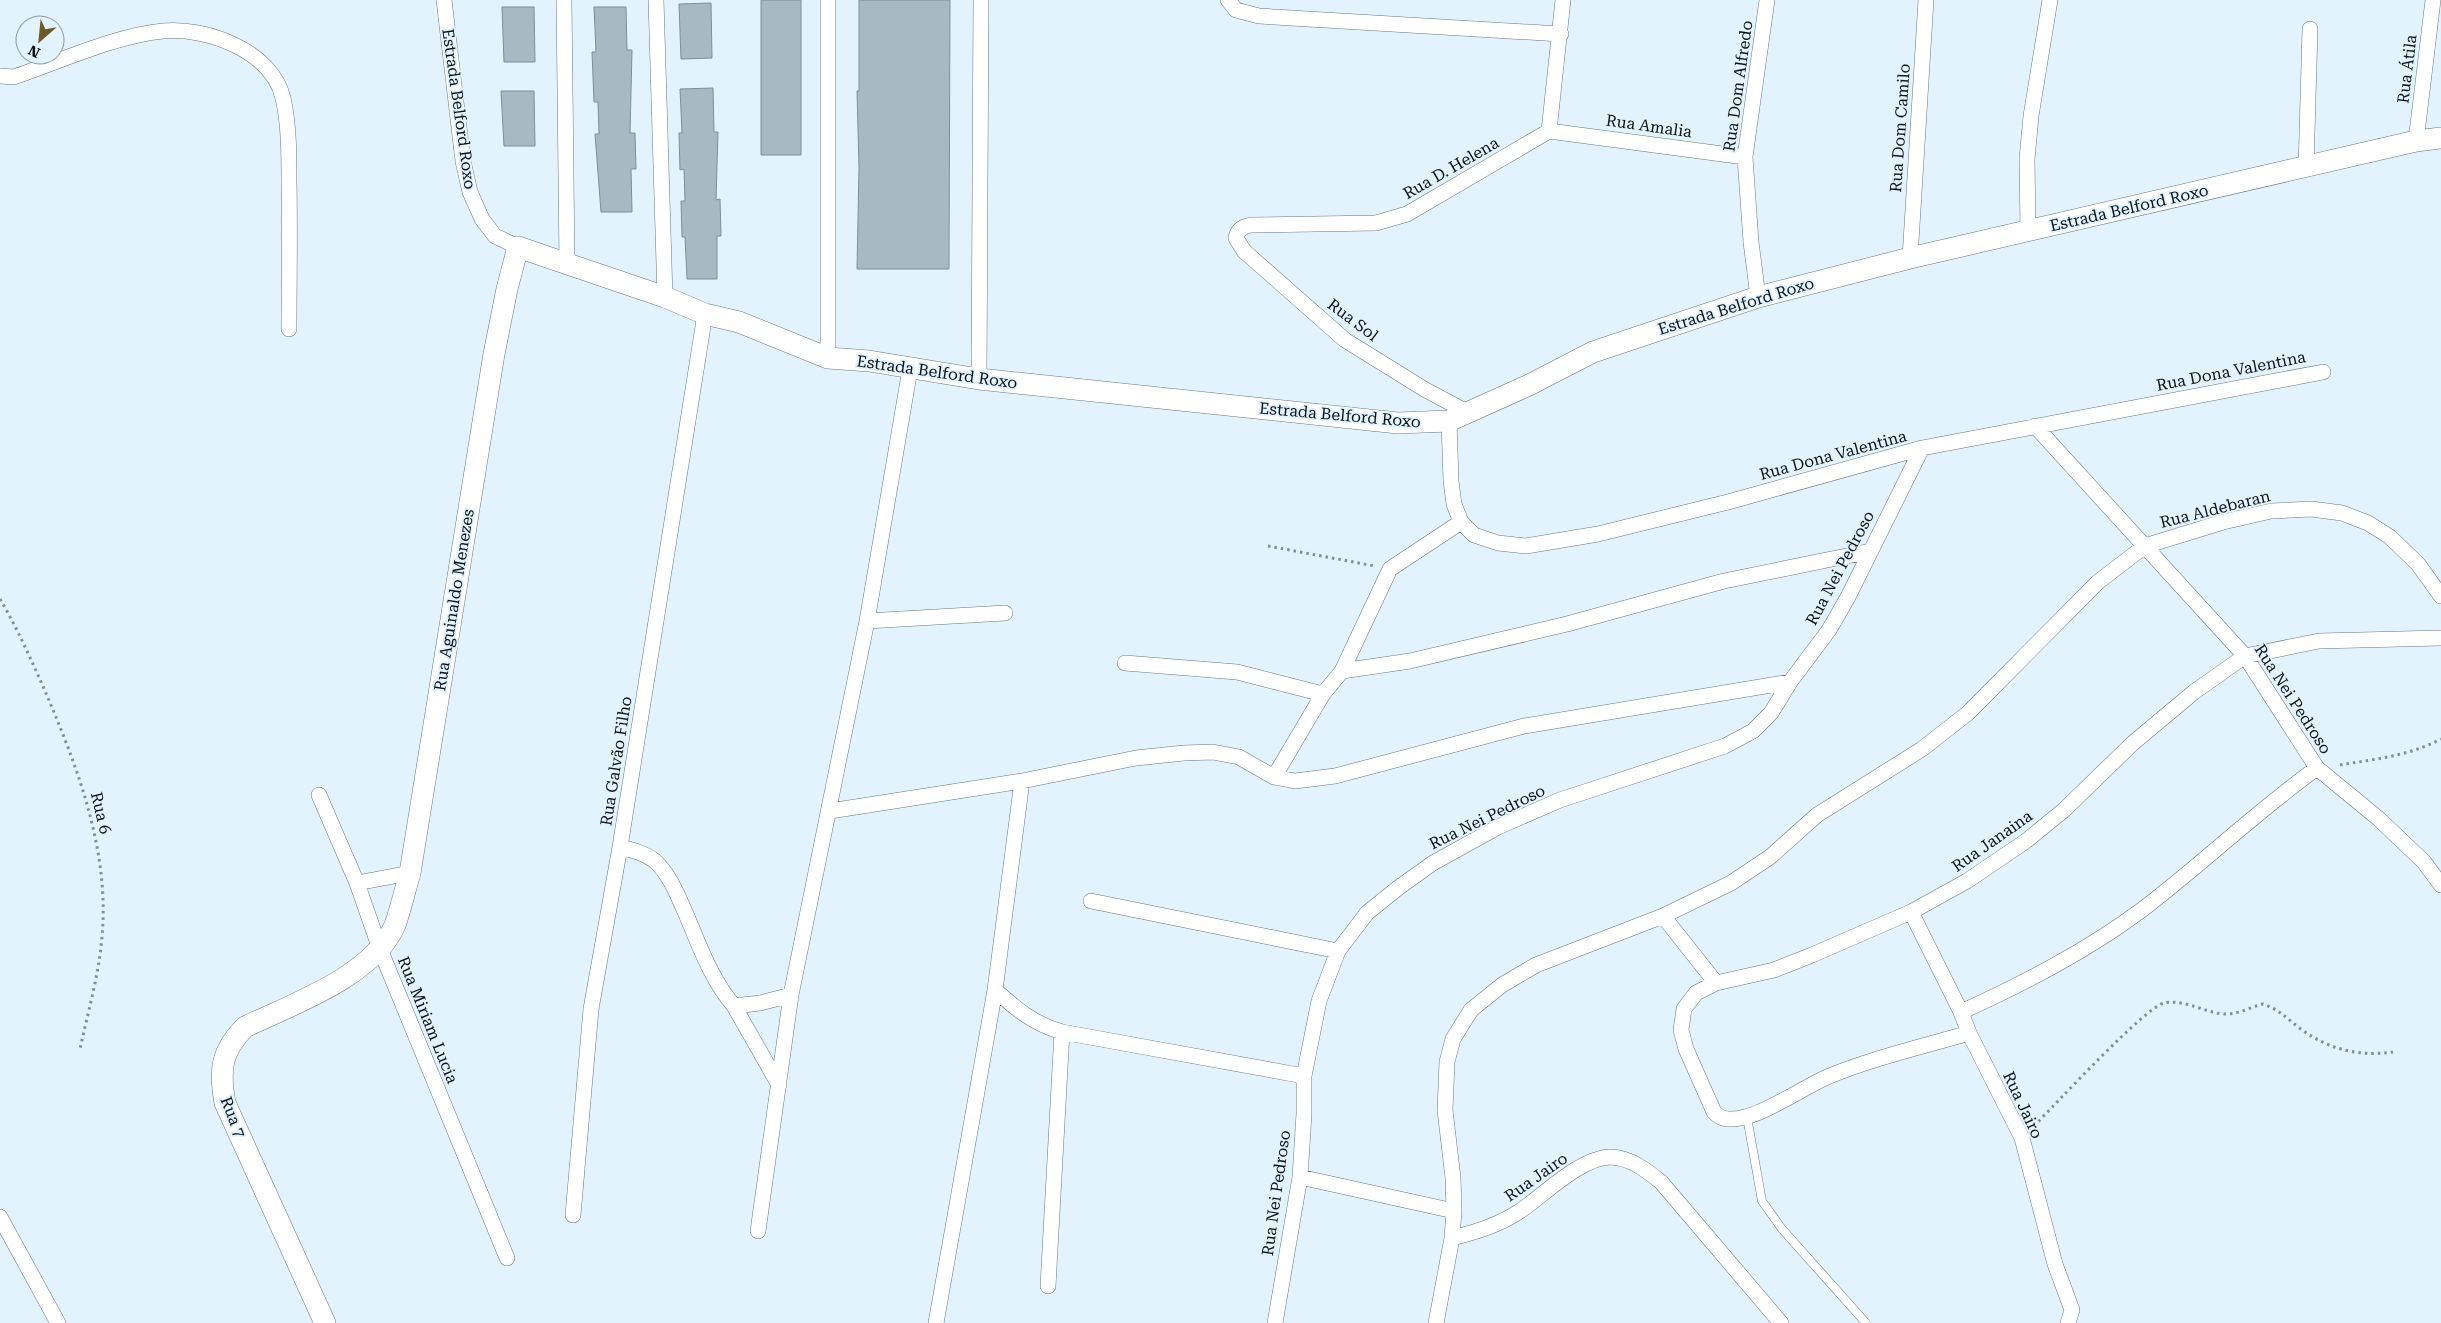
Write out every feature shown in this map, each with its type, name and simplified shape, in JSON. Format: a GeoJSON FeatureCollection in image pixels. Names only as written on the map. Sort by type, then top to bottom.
{"type":"FeatureCollection","features":[{"type":"Feature","properties":{"kind":"street","name":"Estrada Belford Roxo"},"geometry":{"type":"LineString","coordinates":[[444,0],[463,161],[470,192],[482,219],[495,236],[518,247],[665,297],[705,314],[739,322],[828,358],[869,362],[978,379],[1398,423],[1449,421],[1529,386],[1593,352],[1758,297],[1910,258],[2306,168],[2416,141],[2441,138]]}},
{"type":"Feature","properties":{"kind":"street"},"geometry":{"type":"LineString","coordinates":[[564,0],[567,263]]}},
{"type":"Feature","properties":{"kind":"street"},"geometry":{"type":"LineString","coordinates":[[656,0],[665,297]]}},
{"type":"Feature","properties":{"kind":"street"},"geometry":{"type":"LineString","coordinates":[[828,0],[828,358]]}},
{"type":"Feature","properties":{"kind":"street"},"geometry":{"type":"LineString","coordinates":[[978,379],[981,0]]}},
{"type":"Feature","properties":{"kind":"street"},"geometry":{"type":"LineString","coordinates":[[1549,131],[1563,0]]}},
{"type":"Feature","properties":{"kind":"street","name":"Rua Dom Alfredo"},"geometry":{"type":"LineString","coordinates":[[1758,297],[1751,242],[1745,157],[1767,0]]}},
{"type":"Feature","properties":{"kind":"street","name":"Rua Dom Camilo"},"geometry":{"type":"LineString","coordinates":[[1910,258],[1926,0]]}},
{"type":"Feature","properties":{"kind":"street"},"geometry":{"type":"LineString","coordinates":[[2028,232],[2027,159],[2031,116],[2050,0]]}},
{"type":"Feature","properties":{"kind":"street","name":"Rua Átila"},"geometry":{"type":"LineString","coordinates":[[2416,141],[2433,0]]}},
{"type":"Feature","properties":{"kind":"street"},"geometry":{"type":"LineString","coordinates":[[1232,5],[1259,16],[1560,34]]}},
{"type":"Feature","properties":{"kind":"street"},"geometry":{"type":"LineString","coordinates":[[2306,168],[2310,28]]}},
{"type":"Feature","properties":{"kind":"street"},"geometry":{"type":"LineString","coordinates":[[0,76],[14,77],[122,40],[164,31],[202,34],[238,45],[268,69],[283,97],[289,153],[289,329]]}},
{"type":"Feature","properties":{"kind":"street","name":"Rua Amalia"},"geometry":{"type":"LineString","coordinates":[[1549,131],[1745,157]]}},
{"type":"Feature","properties":{"kind":"street","name":"Rua D. Helena"},"geometry":{"type":"LineString","coordinates":[[1237,231],[1242,226],[1251,225],[1376,223],[1407,214],[1549,131]]}},
{"type":"Feature","properties":{"kind":"street","name":"Rua Sol"},"geometry":{"type":"LineString","coordinates":[[1237,231],[1236,238],[1244,251],[1345,340],[1439,398],[1469,413]]}},
{"type":"Feature","properties":{"kind":"street","name":"Rua Aguinaldo Menezes"},"geometry":{"type":"LineString","coordinates":[[380,949],[394,925],[410,873],[494,354],[507,289],[518,247]]}},
{"type":"Feature","properties":{"kind":"street","name":"Rua Galvão Filho"},"geometry":{"type":"LineString","coordinates":[[572,1215],[591,1009],[620,847],[705,314]]}},
{"type":"Feature","properties":{"kind":"street"},"geometry":{"type":"LineString","coordinates":[[758,1231],[791,995],[830,811],[867,621],[910,369]]}},
{"type":"Feature","properties":{"kind":"street","name":"Rua Dona Valentina"},"geometry":{"type":"LineString","coordinates":[[1461,522],[1474,535],[1498,543],[1526,546],[1598,534],[1728,502],[1922,448],[2323,372]]}},
{"type":"Feature","properties":{"kind":"street"},"geometry":{"type":"LineString","coordinates":[[1274,777],[1323,694],[1342,671],[1390,569],[1461,522],[1454,504],[1451,481],[1449,421]]}},
{"type":"Feature","properties":{"kind":"street","name":"Rua Nei Pedroso"},"geometry":{"type":"LineString","coordinates":[[2035,426],[2245,656],[2317,768],[2378,818],[2424,862],[2441,885]]}},
{"type":"Feature","properties":{"kind":"street","name":"Rua Nei Pedroso"},"geometry":{"type":"LineString","coordinates":[[1275,1323],[1300,1177],[1304,1114],[1304,1076],[1319,1001],[1338,951],[1367,913],[1433,863],[1498,827],[1560,800],[1725,746],[1753,731],[1771,713],[1790,682],[1828,630],[1848,597],[1922,448]]}},
{"type":"Feature","properties":{"kind":"street","name":"Rua Aldebaran"},"geometry":{"type":"LineString","coordinates":[[2145,546],[2223,522],[2271,511],[2311,509],[2342,513],[2368,522],[2390,537],[2418,564],[2441,596]]}},
{"type":"Feature","properties":{"kind":"street"},"geometry":{"type":"LineString","coordinates":[[1436,1323],[1452,1238],[1454,1211],[1453,1178],[1446,1110],[1446,1062],[1453,1039],[1471,1010],[1502,985],[1536,965],[1663,916],[1731,883],[1770,856],[1817,815],[1922,749],[1968,713],[2098,582],[2145,546]]}},
{"type":"Feature","properties":{"kind":"street"},"geometry":{"type":"LineString","coordinates":[[1342,671],[1410,661],[1567,624],[1724,581],[1871,550]]}},
{"type":"Feature","properties":{"kind":"street"},"geometry":{"type":"LineString","coordinates":[[867,621],[1005,613]]}},
{"type":"Feature","properties":{"kind":"street"},"geometry":{"type":"LineString","coordinates":[[2245,656],[2319,641],[2441,638]]}},
{"type":"Feature","properties":{"kind":"street","name":"Rua Janaina"},"geometry":{"type":"LineString","coordinates":[[1969,1033],[1870,1061],[1826,1078],[1747,1117],[1726,1119],[1719,1117],[1714,1112],[1686,1049],[1682,1030],[1684,1009],[1696,993],[1716,983],[1774,970],[1912,912],[1967,880],[2026,841],[2064,810],[2153,726],[2194,692],[2245,656]]}},
{"type":"Feature","properties":{"kind":"street"},"geometry":{"type":"LineString","coordinates":[[1125,663],[1237,672],[1323,694]]}},
{"type":"Feature","properties":{"kind":"street"},"geometry":{"type":"LineString","coordinates":[[830,811],[1022,781],[1136,758],[1213,752],[1239,757],[1274,777],[1295,780],[1335,776],[1524,726],[1790,682]]}},
{"type":"Feature","properties":{"kind":"street"},"geometry":{"type":"LineString","coordinates":[[1961,1012],[2020,985],[2142,910],[2287,790],[2317,768]]}},
{"type":"Feature","properties":{"kind":"street"},"geometry":{"type":"LineString","coordinates":[[936,1323],[995,990],[1022,781]]}},
{"type":"Feature","properties":{"kind":"street","name":"Rua Miriam Lucia"},"geometry":{"type":"LineString","coordinates":[[319,795],[357,883],[380,949],[507,1258]]}},
{"type":"Feature","properties":{"kind":"street"},"geometry":{"type":"LineString","coordinates":[[620,847],[640,852],[655,862],[673,885],[720,989],[734,1006],[779,1085]]}},
{"type":"Feature","properties":{"kind":"street"},"geometry":{"type":"LineString","coordinates":[[357,883],[410,873]]}},
{"type":"Feature","properties":{"kind":"street"},"geometry":{"type":"LineString","coordinates":[[1091,901],[1338,951]]}},
{"type":"Feature","properties":{"kind":"street","name":"Rua Jairo"},"geometry":{"type":"LineString","coordinates":[[1912,912],[1961,1012],[1969,1033],[2022,1138],[2055,1264],[2072,1310],[2068,1323]]}},
{"type":"Feature","properties":{"kind":"street"},"geometry":{"type":"LineString","coordinates":[[1663,916],[1716,983]]}},
{"type":"Feature","properties":{"kind":"street","name":"Rua 7"},"geometry":{"type":"LineString","coordinates":[[325,1323],[226,1103],[220,1079],[223,1060],[232,1040],[245,1027],[342,979],[359,969],[380,949]]}},
{"type":"Feature","properties":{"kind":"street"},"geometry":{"type":"LineString","coordinates":[[995,990],[1024,1016],[1046,1027],[1062,1032],[1304,1076]]}},
{"type":"Feature","properties":{"kind":"street"},"geometry":{"type":"LineString","coordinates":[[734,1006],[760,1003],[791,995]]}},
{"type":"Feature","properties":{"kind":"street"},"geometry":{"type":"LineString","coordinates":[[1048,1286],[1062,1032]]}},
{"type":"Feature","properties":{"kind":"street","name":"Rua Jairo"},"geometry":{"type":"LineString","coordinates":[[1452,1238],[1481,1231],[1519,1212],[1585,1164],[1609,1157],[1628,1160],[1661,1182],[1781,1323]]}},
{"type":"Feature","properties":{"kind":"street"},"geometry":{"type":"LineString","coordinates":[[1300,1177],[1454,1211]]}},
{"type":"Feature","properties":{"kind":"street"},"geometry":{"type":"LineString","coordinates":[[0,1217],[58,1323]]}},
{"type":"Feature","properties":{"kind":"lane"},"geometry":{"type":"LineString","coordinates":[[1747,1117],[1762,1200],[1782,1229],[1866,1323]]}},
{"type":"Feature","properties":{"kind":"path"},"geometry":{"type":"LineString","coordinates":[[1268,546],[1390,569]]}},
{"type":"Feature","properties":{"kind":"path","name":"Rua 6"},"geometry":{"type":"LineString","coordinates":[[0,599],[14,623],[64,734],[90,810],[101,876],[102,937],[80,1049]]}},
{"type":"Feature","properties":{"kind":"path"},"geometry":{"type":"LineString","coordinates":[[2317,768],[2398,756],[2425,748],[2441,739]]}},
{"type":"Feature","properties":{"kind":"path"},"geometry":{"type":"LineString","coordinates":[[2022,1138],[2141,1019],[2161,1003],[2183,1003],[2224,1014],[2238,1014],[2264,1004],[2280,1010],[2298,1027],[2330,1046],[2353,1052],[2378,1054],[2393,1052]]}},
{"type":"Feature","properties":{"kind":"building"},"geometry":{"type":"Polygon","coordinates":[[[761,0],[801,0],[801,155],[761,155],[761,0]]]}},
{"type":"Feature","properties":{"kind":"building"},"geometry":{"type":"Polygon","coordinates":[[[859,0],[950,0],[949,269],[857,269],[859,0]]]}},
{"type":"Feature","properties":{"kind":"building"},"geometry":{"type":"Polygon","coordinates":[[[711,3],[712,58],[681,59],[679,4],[711,3]]]}},
{"type":"Feature","properties":{"kind":"building"},"geometry":{"type":"Polygon","coordinates":[[[502,7],[534,7],[535,62],[504,62],[502,7]]]}},
{"type":"Feature","properties":{"kind":"building"},"geometry":{"type":"Polygon","coordinates":[[[594,7],[626,7],[627,50],[632,50],[630,133],[635,133],[636,169],[631,169],[632,212],[601,212],[595,134],[599,134],[598,102],[594,102],[592,52],[596,52],[594,7]]]}},
{"type":"Feature","properties":{"kind":"building"},"geometry":{"type":"Polygon","coordinates":[[[713,88],[714,132],[718,132],[716,200],[720,199],[721,236],[717,236],[717,279],[687,279],[685,237],[682,237],[681,201],[685,201],[684,169],[680,170],[679,133],[682,133],[680,89],[713,88]]]}},
{"type":"Feature","properties":{"kind":"building"},"geometry":{"type":"Polygon","coordinates":[[[501,91],[534,91],[535,146],[504,146],[501,91]]]}}]}
